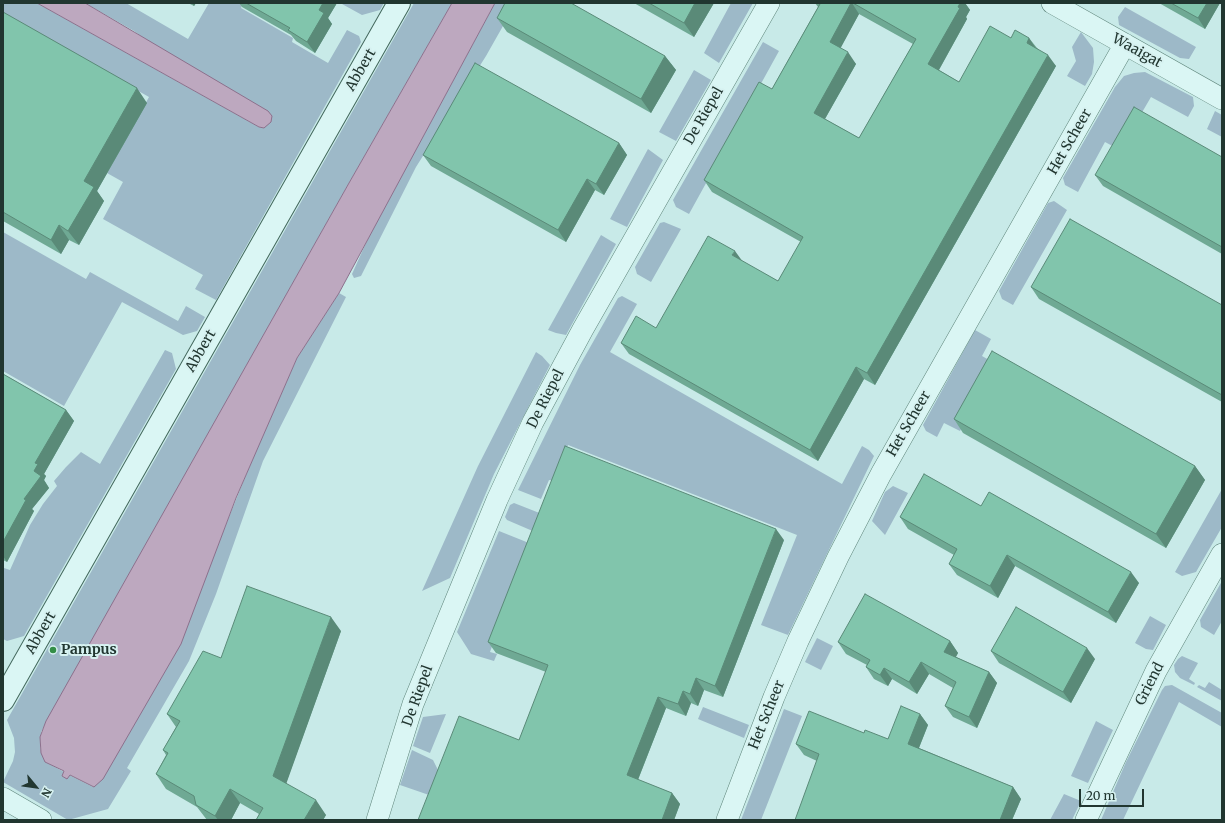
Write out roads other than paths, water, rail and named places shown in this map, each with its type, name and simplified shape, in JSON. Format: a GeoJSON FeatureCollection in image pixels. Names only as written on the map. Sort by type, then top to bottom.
{"type":"FeatureCollection","features":[{"type":"Feature","properties":{"kind":"street","name":"Abbert"},"geometry":{"type":"LineString","coordinates":[[3,700],[399,3]]}},
{"type":"Feature","properties":{"kind":"street","name":"De Riepel"},"geometry":{"type":"LineString","coordinates":[[377,820],[413,704],[497,500],[533,422],[583,329],[769,3]]}},
{"type":"Feature","properties":{"kind":"street","name":"Waaigat"},"geometry":{"type":"LineString","coordinates":[[1052,3],[1222,99]]}},
{"type":"Feature","properties":{"kind":"street","name":"Het Scheer"},"geometry":{"type":"LineString","coordinates":[[727,820],[777,690],[838,557],[881,474],[1125,44]]}},
{"type":"Feature","properties":{"kind":"street","name":"Griend"},"geometry":{"type":"LineString","coordinates":[[1086,820],[1156,671],[1222,554]]}},
{"type":"Feature","properties":{"kind":"street"},"geometry":{"type":"LineString","coordinates":[[3,798],[41,820]]}},
{"type":"Feature","properties":{"kind":"place","name":"Pampus"},"geometry":{"type":"Point","coordinates":[53,650]}}]}
